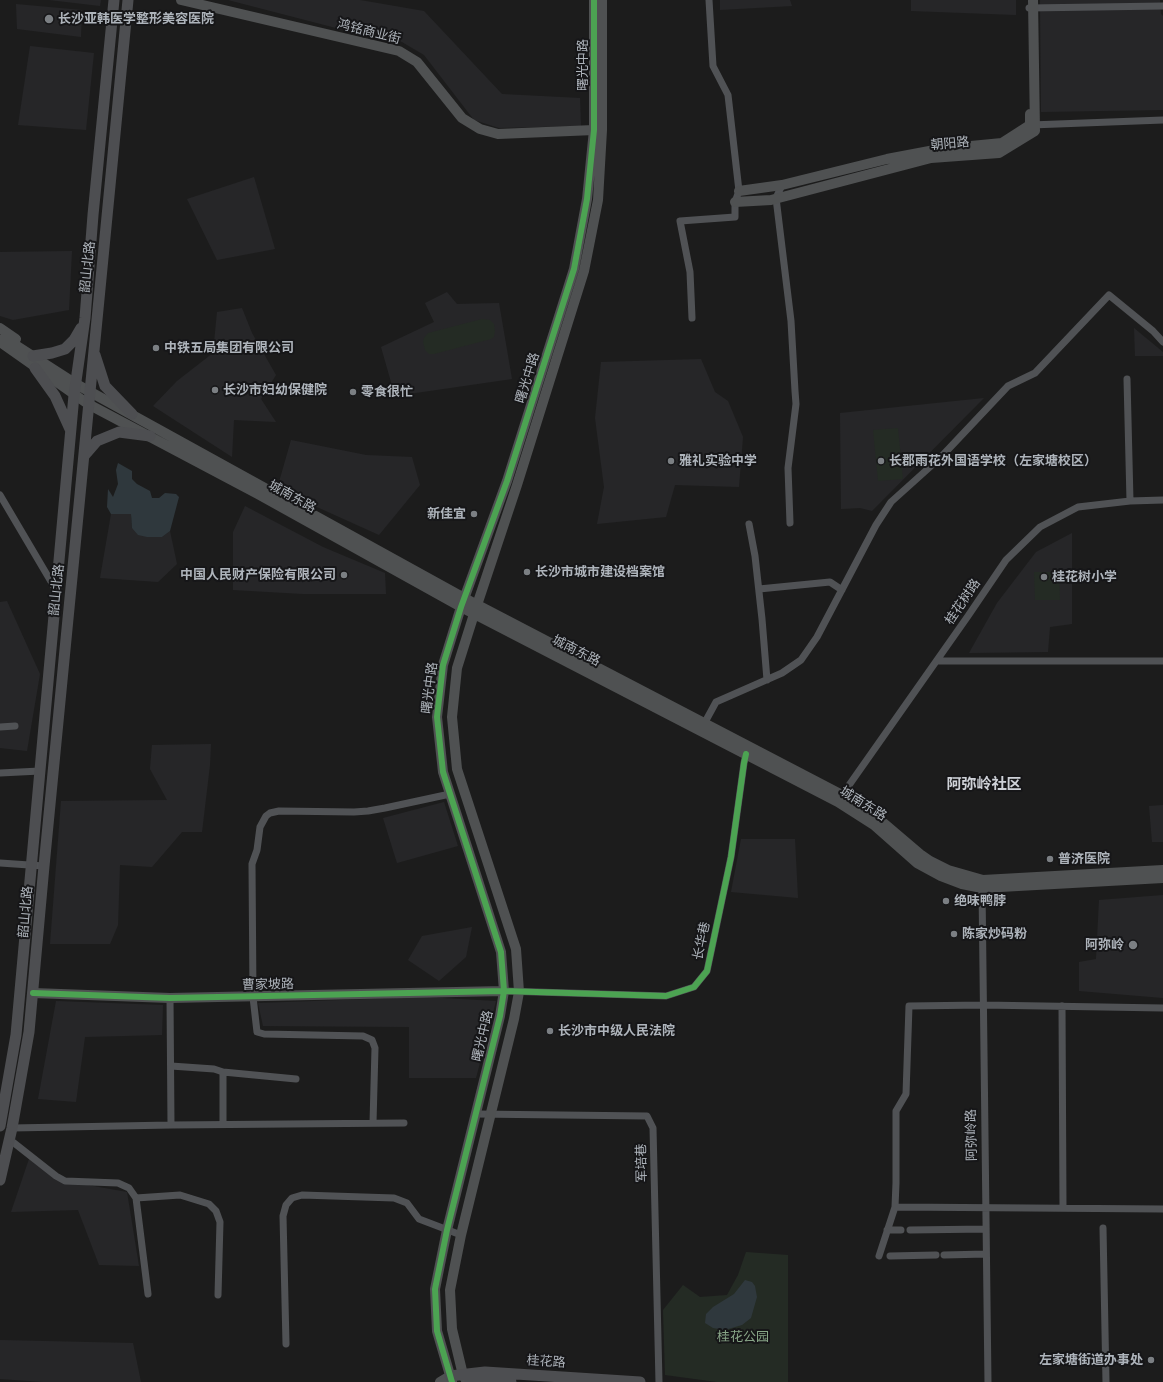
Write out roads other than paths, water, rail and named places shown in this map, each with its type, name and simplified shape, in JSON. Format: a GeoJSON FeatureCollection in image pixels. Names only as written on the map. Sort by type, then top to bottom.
{"type":"FeatureCollection","features":[{"type":"Feature","properties":{"kind":"main road","name":"韶山北路"},"geometry":{"type":"LineString","coordinates":[[0,1126],[16,1035],[74,395],[85,318],[93,215],[114,0]]}},
{"type":"Feature","properties":{"kind":"main road","name":"韶山北路"},"geometry":{"type":"LineString","coordinates":[[0,1180],[29,1032],[88,404],[128,0]]}},
{"type":"Feature","properties":{"kind":"main road"},"geometry":{"type":"LineString","coordinates":[[71,434],[57,400],[32,360],[65,349],[78,334],[85,318]]}},
{"type":"Feature","properties":{"kind":"main road"},"geometry":{"type":"LineString","coordinates":[[94,352],[105,386],[132,414]]}},
{"type":"Feature","properties":{"kind":"main road"},"geometry":{"type":"LineString","coordinates":[[84,456],[97,441],[119,432],[150,436]]}},
{"type":"Feature","properties":{"kind":"main road","name":"桂花路"},"geometry":{"type":"LineString","coordinates":[[467,1380],[484,1372],[640,1382]]}},
{"type":"Feature","properties":{"kind":"main road","name":"桂花路"},"geometry":{"type":"LineString","coordinates":[[451,1379],[511,1382]]}},
{"type":"Feature","properties":{"kind":"street","name":"鸿铭商业街"},"geometry":{"type":"LineString","coordinates":[[181,0],[400,51],[417,62],[462,118],[480,129],[498,134],[594,130]]}},
{"type":"Feature","properties":{"kind":"street","name":"曙光中路"},"geometry":{"type":"LineString","coordinates":[[451,1379],[437,1331],[435,1289],[447,1230],[500,1016],[504,991],[501,952],[443,772],[437,717],[443,665],[462,603],[507,481],[574,269],[587,199],[594,130],[594,0]]}},
{"type":"Feature","properties":{"kind":"street","name":"曙光中路"},"geometry":{"type":"LineString","coordinates":[[467,1380],[452,1329],[450,1290],[461,1235],[514,1019],[519,992],[516,950],[457,769],[452,717],[457,668],[475,609],[517,485],[584,271],[598,200],[602,130],[602,0]]}},
{"type":"Feature","properties":{"kind":"street"},"geometry":{"type":"LineString","coordinates":[[692,318],[690,272],[680,220],[735,217],[735,202],[740,191],[728,95],[714,66],[709,0]]}},
{"type":"Feature","properties":{"kind":"street"},"geometry":{"type":"LineString","coordinates":[[1163,6],[1031,4],[1033,125],[1163,120]]}},
{"type":"Feature","properties":{"kind":"street","name":"朝阳路"},"geometry":{"type":"LineString","coordinates":[[735,202],[776,198],[931,158],[999,153],[1035,131],[1033,125],[1002,143],[940,149],[887,159],[782,185],[740,191]]}},
{"type":"Feature","properties":{"kind":"street"},"geometry":{"type":"LineString","coordinates":[[782,185],[776,198],[791,321],[796,404],[788,468],[790,523]]}},
{"type":"Feature","properties":{"kind":"street"},"geometry":{"type":"LineString","coordinates":[[704,724],[716,702],[782,673],[800,660],[817,637],[876,525],[891,502],[941,457],[1008,386],[1035,373],[1109,295],[1163,342]]}},
{"type":"Feature","properties":{"kind":"street"},"geometry":{"type":"LineString","coordinates":[[0,328],[14,337],[32,360]]}},
{"type":"Feature","properties":{"kind":"street","name":"城南东路"},"geometry":{"type":"LineString","coordinates":[[1,342],[132,414],[462,603]]}},
{"type":"Feature","properties":{"kind":"street","name":"城南东路"},"geometry":{"type":"LineString","coordinates":[[32,360],[74,395],[88,404],[462,603],[704,724],[840,799],[874,825],[910,857],[926,868],[949,880],[982,888],[1163,878]]}},
{"type":"Feature","properties":{"kind":"street"},"geometry":{"type":"LineString","coordinates":[[1127,379],[1130,501]]}},
{"type":"Feature","properties":{"kind":"street"},"geometry":{"type":"LineString","coordinates":[[0,495],[56,592]]}},
{"type":"Feature","properties":{"kind":"street","name":"桂花树路"},"geometry":{"type":"LineString","coordinates":[[840,799],[1006,560],[1040,527],[1078,507],[1130,501],[1163,500]]}},
{"type":"Feature","properties":{"kind":"street"},"geometry":{"type":"LineString","coordinates":[[749,524],[759,589],[767,680]]}},
{"type":"Feature","properties":{"kind":"street"},"geometry":{"type":"LineString","coordinates":[[759,589],[830,582],[842,590]]}},
{"type":"Feature","properties":{"kind":"street","name":"城南东路"},"geometry":{"type":"LineString","coordinates":[[475,609],[746,754],[873,814],[920,854],[948,870],[983,880],[1163,870]]}},
{"type":"Feature","properties":{"kind":"street"},"geometry":{"type":"LineString","coordinates":[[937,661],[1163,661]]}},
{"type":"Feature","properties":{"kind":"street"},"geometry":{"type":"LineString","coordinates":[[0,727],[15,726]]}},
{"type":"Feature","properties":{"kind":"street","name":"长华巷"},"geometry":{"type":"LineString","coordinates":[[504,991],[666,996],[694,987],[707,971],[731,857],[746,754]]}},
{"type":"Feature","properties":{"kind":"street"},"geometry":{"type":"LineString","coordinates":[[0,773],[40,771]]}},
{"type":"Feature","properties":{"kind":"street"},"geometry":{"type":"LineString","coordinates":[[373,1123],[375,1048],[372,1040],[363,1036],[264,1034],[257,1032],[253,997],[252,864],[257,850],[260,827],[266,816],[270,813],[279,811],[368,811],[450,794]]}},
{"type":"Feature","properties":{"kind":"street"},"geometry":{"type":"LineString","coordinates":[[0,863],[44,866]]}},
{"type":"Feature","properties":{"kind":"street","name":"阿弥岭路"},"geometry":{"type":"LineString","coordinates":[[982,888],[988,1382]]}},
{"type":"Feature","properties":{"kind":"street","name":"曹家坡路"},"geometry":{"type":"LineString","coordinates":[[33,992],[170,998],[504,991]]}},
{"type":"Feature","properties":{"kind":"street"},"geometry":{"type":"LineString","coordinates":[[170,998],[171,1125]]}},
{"type":"Feature","properties":{"kind":"street"},"geometry":{"type":"LineString","coordinates":[[879,1256],[895,1207],[896,1111],[906,1094],[910,1006],[983,1005],[1163,1008]]}},
{"type":"Feature","properties":{"kind":"street"},"geometry":{"type":"LineString","coordinates":[[1062,1006],[1062,1208]]}},
{"type":"Feature","properties":{"kind":"street"},"geometry":{"type":"LineString","coordinates":[[171,1066],[214,1069],[223,1072],[296,1079]]}},
{"type":"Feature","properties":{"kind":"street"},"geometry":{"type":"LineString","coordinates":[[223,1072],[224,1124]]}},
{"type":"Feature","properties":{"kind":"street","name":"军培巷"},"geometry":{"type":"LineString","coordinates":[[475,1114],[647,1116],[653,1128],[659,1382]]}},
{"type":"Feature","properties":{"kind":"street"},"geometry":{"type":"LineString","coordinates":[[10,1134],[171,1125],[404,1123]]}},
{"type":"Feature","properties":{"kind":"street"},"geometry":{"type":"LineString","coordinates":[[10,1134],[56,1176],[65,1181],[118,1183],[129,1188],[136,1198],[148,1294]]}},
{"type":"Feature","properties":{"kind":"street"},"geometry":{"type":"LineString","coordinates":[[136,1198],[180,1195],[209,1204],[216,1211],[220,1222],[218,1295]]}},
{"type":"Feature","properties":{"kind":"street"},"geometry":{"type":"LineString","coordinates":[[286,1344],[283,1216],[286,1205],[292,1198],[302,1195],[394,1198],[407,1203],[420,1219],[461,1235]]}},
{"type":"Feature","properties":{"kind":"street"},"geometry":{"type":"LineString","coordinates":[[895,1207],[1163,1209]]}},
{"type":"Feature","properties":{"kind":"street"},"geometry":{"type":"LineString","coordinates":[[1103,1228],[1106,1382]]}},
{"type":"Feature","properties":{"kind":"street"},"geometry":{"type":"LineString","coordinates":[[910,1230],[986,1229]]}},
{"type":"Feature","properties":{"kind":"street"},"geometry":{"type":"LineString","coordinates":[[887,1230],[901,1230]]}},
{"type":"Feature","properties":{"kind":"street"},"geometry":{"type":"LineString","coordinates":[[890,1256],[986,1254]]}},
{"type":"Feature","properties":{"kind":"street"},"geometry":{"type":"LineString","coordinates":[[440,1382],[451,1379]]}},
{"type":"Feature","properties":{"kind":"place","name":"长沙亚韩医学整形美容医院"},"geometry":{"type":"Point","coordinates":[49,19]}},
{"type":"Feature","properties":{"kind":"place","name":"中铁五局集团有限公司"},"geometry":{"type":"Point","coordinates":[156,348]}},
{"type":"Feature","properties":{"kind":"place","name":"长沙市妇幼保健院"},"geometry":{"type":"Point","coordinates":[215,390]}},
{"type":"Feature","properties":{"kind":"place","name":"零食很忙"},"geometry":{"type":"Point","coordinates":[353,392]}},
{"type":"Feature","properties":{"kind":"place","name":"雅礼实验中学"},"geometry":{"type":"Point","coordinates":[671,461]}},
{"type":"Feature","properties":{"kind":"place","name":"长郡雨花外国语学校（左家塘校区）"},"geometry":{"type":"Point","coordinates":[881,461]}},
{"type":"Feature","properties":{"kind":"place","name":"新佳宜"},"geometry":{"type":"Point","coordinates":[474,514]}},
{"type":"Feature","properties":{"kind":"place","name":"长沙市城市建设档案馆"},"geometry":{"type":"Point","coordinates":[527,572]}},
{"type":"Feature","properties":{"kind":"place","name":"中国人民财产保险有限公司"},"geometry":{"type":"Point","coordinates":[344,575]}},
{"type":"Feature","properties":{"kind":"place","name":"桂花树小学"},"geometry":{"type":"Point","coordinates":[1044,577]}},
{"type":"Feature","properties":{"kind":"place","name":"普济医院"},"geometry":{"type":"Point","coordinates":[1050,859]}},
{"type":"Feature","properties":{"kind":"place","name":"绝味鸭脖"},"geometry":{"type":"Point","coordinates":[946,901]}},
{"type":"Feature","properties":{"kind":"place","name":"陈家炒码粉"},"geometry":{"type":"Point","coordinates":[954,934]}},
{"type":"Feature","properties":{"kind":"place","name":"阿弥岭"},"geometry":{"type":"Point","coordinates":[1133,945]}},
{"type":"Feature","properties":{"kind":"place","name":"长沙市中级人民法院"},"geometry":{"type":"Point","coordinates":[550,1031]}},
{"type":"Feature","properties":{"kind":"place","name":"左家塘街道办事处"},"geometry":{"type":"Point","coordinates":[1151,1360]}},
{"type":"Feature","properties":{"kind":"district","name":"阿弥岭社区"},"geometry":{"type":"Point","coordinates":[984,785]}},
{"type":"Feature","properties":{"kind":"park label","name":"桂花公园"},"geometry":{"type":"Point","coordinates":[743,1337]}}]}
